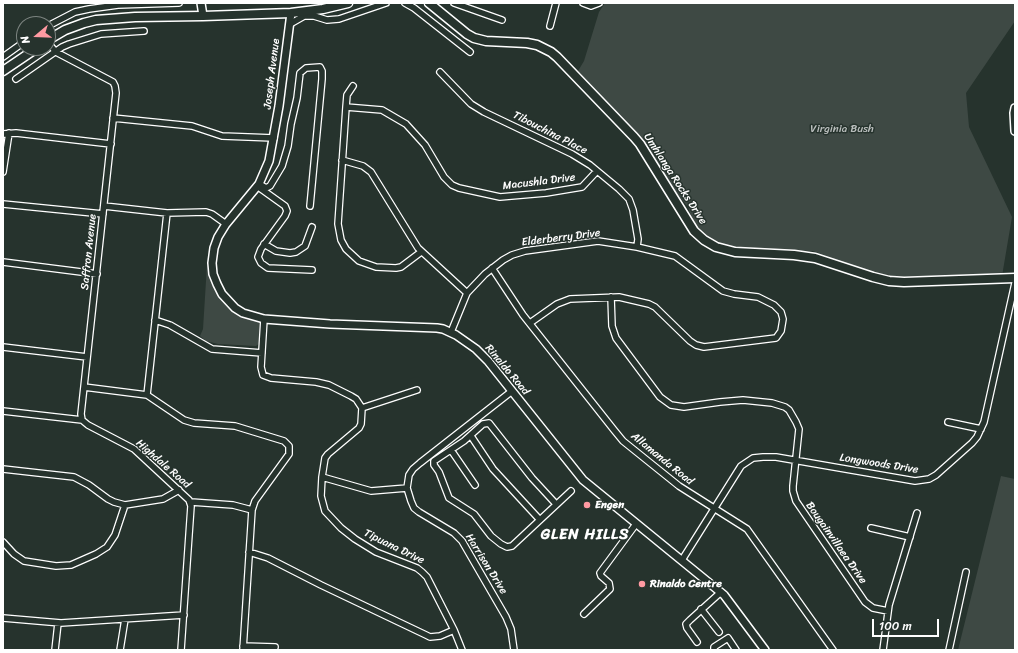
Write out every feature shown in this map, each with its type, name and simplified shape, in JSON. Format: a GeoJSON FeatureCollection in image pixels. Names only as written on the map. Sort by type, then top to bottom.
{"type":"FeatureCollection","features":[{"type":"Feature","properties":{"kind":"main road"},"geometry":{"type":"LineString","coordinates":[[56,37],[70,28],[96,20],[135,17],[291,13],[323,9],[348,3]]}},
{"type":"Feature","properties":{"kind":"main road","name":"Umhlanga Rocks Drive"},"geometry":{"type":"LineString","coordinates":[[428,3],[474,38],[486,42],[527,43],[537,45],[551,52],[557,57],[640,144],[694,231],[704,240],[716,247],[735,252],[794,255],[815,258],[873,278],[889,281],[904,282],[1015,278]]}},
{"type":"Feature","properties":{"kind":"main road"},"geometry":{"type":"LineString","coordinates":[[3,71],[25,56]]}},
{"type":"Feature","properties":{"kind":"street"},"geometry":{"type":"LineString","coordinates":[[56,22],[75,12],[89,9],[118,5],[179,3]]}},
{"type":"Feature","properties":{"kind":"street"},"geometry":{"type":"LineString","coordinates":[[201,3],[203,16]]}},
{"type":"Feature","properties":{"kind":"street"},"geometry":{"type":"LineString","coordinates":[[290,24],[304,16],[314,16],[326,20],[339,19],[386,3]]}},
{"type":"Feature","properties":{"kind":"street"},"geometry":{"type":"LineString","coordinates":[[405,3],[414,8],[447,36],[470,52]]}},
{"type":"Feature","properties":{"kind":"street"},"geometry":{"type":"LineString","coordinates":[[550,26],[556,3]]}},
{"type":"Feature","properties":{"kind":"street"},"geometry":{"type":"LineString","coordinates":[[583,3],[595,6],[599,3]]}},
{"type":"Feature","properties":{"kind":"street"},"geometry":{"type":"LineString","coordinates":[[456,4],[502,20]]}},
{"type":"Feature","properties":{"kind":"street","name":"Joseph Avenue"},"geometry":{"type":"LineString","coordinates":[[274,138],[291,13]]}},
{"type":"Feature","properties":{"kind":"street"},"geometry":{"type":"LineString","coordinates":[[56,52],[69,44],[101,34],[144,31]]}},
{"type":"Feature","properties":{"kind":"street"},"geometry":{"type":"LineString","coordinates":[[3,57],[16,48]]}},
{"type":"Feature","properties":{"kind":"street","name":"Saffron Avenue"},"geometry":{"type":"LineString","coordinates":[[56,52],[108,79],[115,86],[116,92],[81,414],[82,420]]}},
{"type":"Feature","properties":{"kind":"street"},"geometry":{"type":"LineString","coordinates":[[16,79],[50,56]]}},
{"type":"Feature","properties":{"kind":"street"},"geometry":{"type":"LineString","coordinates":[[258,185],[266,187],[270,186],[282,166],[288,146],[300,73],[306,68],[320,67],[322,71],[322,79],[310,206]]}},
{"type":"Feature","properties":{"kind":"street","name":"Tibouchina Place"},"geometry":{"type":"LineString","coordinates":[[440,72],[471,104],[484,112],[572,154],[597,171],[619,189],[629,199],[633,210],[638,239],[637,247]]}},
{"type":"Feature","properties":{"kind":"street"},"geometry":{"type":"LineString","coordinates":[[353,86],[347,95],[346,107],[338,224],[341,240],[346,249],[355,258],[376,267],[396,268],[405,265],[421,252]]}},
{"type":"Feature","properties":{"kind":"street","name":"Macushla Drive"},"geometry":{"type":"LineString","coordinates":[[346,107],[382,110],[406,124],[425,144],[444,177],[452,185],[459,188],[500,197],[553,192],[582,187],[597,171]]}},
{"type":"Feature","properties":{"kind":"street"},"geometry":{"type":"LineString","coordinates":[[1015,108],[1015,131]]}},
{"type":"Feature","properties":{"kind":"street"},"geometry":{"type":"LineString","coordinates":[[113,118],[192,126],[222,136],[274,138]]}},
{"type":"Feature","properties":{"kind":"street"},"geometry":{"type":"LineString","coordinates":[[3,172],[6,134],[111,144]]}},
{"type":"Feature","properties":{"kind":"street","name":"Rinaldo Road"},"geometry":{"type":"LineString","coordinates":[[274,138],[269,161],[258,185],[226,224],[218,237],[214,248],[212,263],[213,274],[222,294],[235,308],[243,313],[264,319],[330,324],[430,328],[443,329],[451,332],[482,354],[583,480],[721,592],[731,603],[765,650]]}},
{"type":"Feature","properties":{"kind":"street"},"geometry":{"type":"LineString","coordinates":[[342,160],[363,166],[372,172],[421,252],[467,293]]}},
{"type":"Feature","properties":{"kind":"street"},"geometry":{"type":"LineString","coordinates":[[258,185],[285,206],[287,211],[285,216],[264,244],[258,257],[259,261],[263,266],[282,269],[312,270]]}},
{"type":"Feature","properties":{"kind":"street"},"geometry":{"type":"LineString","coordinates":[[3,204],[103,214]]}},
{"type":"Feature","properties":{"kind":"street"},"geometry":{"type":"LineString","coordinates":[[104,206],[167,212],[206,212],[212,214],[226,224]]}},
{"type":"Feature","properties":{"kind":"street"},"geometry":{"type":"LineString","coordinates":[[147,394],[167,212]]}},
{"type":"Feature","properties":{"kind":"street"},"geometry":{"type":"LineString","coordinates":[[264,244],[276,251],[290,253],[296,252],[305,246],[312,227]]}},
{"type":"Feature","properties":{"kind":"street","name":"Elderberry Drive"},"geometry":{"type":"LineString","coordinates":[[451,332],[467,293],[492,268],[512,255],[535,249],[598,241],[670,254],[679,258],[723,291],[758,298],[779,308],[783,315],[783,325],[776,338],[704,347],[696,345],[690,341],[655,306],[643,302],[612,297],[570,299],[557,304],[530,323]]}},
{"type":"Feature","properties":{"kind":"street"},"geometry":{"type":"LineString","coordinates":[[3,262],[97,274]]}},
{"type":"Feature","properties":{"kind":"street","name":"Allamanda Road"},"geometry":{"type":"LineString","coordinates":[[492,268],[530,323],[624,441],[679,486],[747,529],[833,650]]}},
{"type":"Feature","properties":{"kind":"street","name":"Longwoods Drive"},"geometry":{"type":"LineString","coordinates":[[682,560],[741,466],[749,460],[764,457],[907,480],[922,481],[929,479],[936,474],[965,450],[977,437],[988,410],[1015,284]]}},
{"type":"Feature","properties":{"kind":"street","name":"Bougainvillaea Drive"},"geometry":{"type":"LineString","coordinates":[[612,297],[611,318],[613,333],[652,387],[665,401],[677,407],[743,400],[779,404],[788,410],[799,429],[793,491],[796,501],[865,602],[873,608],[888,611]]}},
{"type":"Feature","properties":{"kind":"street"},"geometry":{"type":"LineString","coordinates":[[264,319],[261,367],[266,377],[316,382],[329,385],[356,399],[362,408],[417,390]]}},
{"type":"Feature","properties":{"kind":"street"},"geometry":{"type":"LineString","coordinates":[[155,320],[170,326],[212,349],[262,353]]}},
{"type":"Feature","properties":{"kind":"street"},"geometry":{"type":"LineString","coordinates":[[3,347],[87,357]]}},
{"type":"Feature","properties":{"kind":"street"},"geometry":{"type":"LineString","coordinates":[[84,387],[147,394],[184,420],[235,426],[286,442],[289,446],[289,454],[255,501],[252,510],[249,552],[243,648],[275,647]]}},
{"type":"Feature","properties":{"kind":"street"},"geometry":{"type":"LineString","coordinates":[[322,477],[371,491],[407,488],[409,475],[413,469],[512,391]]}},
{"type":"Feature","properties":{"kind":"street","name":"Tipuana Drive"},"geometry":{"type":"LineString","coordinates":[[362,408],[361,424],[359,428],[325,458],[321,496],[325,511],[341,528],[355,539],[376,552],[417,568],[427,577],[454,630],[462,650]]}},
{"type":"Feature","properties":{"kind":"street","name":"Highdale Road"},"geometry":{"type":"LineString","coordinates":[[3,411],[82,420],[88,425],[134,449],[191,502],[181,650]]}},
{"type":"Feature","properties":{"kind":"street"},"geometry":{"type":"LineString","coordinates":[[556,504],[532,478],[491,424],[487,422],[476,429],[471,436],[434,462],[448,495],[453,501],[477,516],[496,540],[505,547],[510,547],[571,490]]}},
{"type":"Feature","properties":{"kind":"street"},"geometry":{"type":"LineString","coordinates":[[948,422],[981,429]]}},
{"type":"Feature","properties":{"kind":"street"},"geometry":{"type":"LineString","coordinates":[[456,434],[462,442]]}},
{"type":"Feature","properties":{"kind":"street"},"geometry":{"type":"LineString","coordinates":[[471,436],[501,478],[540,520]]}},
{"type":"Feature","properties":{"kind":"street"},"geometry":{"type":"LineString","coordinates":[[451,450],[475,485]]}},
{"type":"Feature","properties":{"kind":"street"},"geometry":{"type":"LineString","coordinates":[[3,469],[74,477],[88,484],[114,502],[125,505],[163,499],[179,490]]}},
{"type":"Feature","properties":{"kind":"street","name":"Harrison Drive"},"geometry":{"type":"LineString","coordinates":[[407,488],[411,501],[419,512],[448,529],[458,536],[462,542],[506,617],[511,629],[514,650]]}},
{"type":"Feature","properties":{"kind":"street"},"geometry":{"type":"LineString","coordinates":[[191,502],[233,505],[252,510]]}},
{"type":"Feature","properties":{"kind":"street"},"geometry":{"type":"LineString","coordinates":[[3,542],[14,554],[24,561],[56,566],[71,565],[96,554],[107,547],[115,535],[125,505]]}},
{"type":"Feature","properties":{"kind":"street"},"geometry":{"type":"LineString","coordinates":[[883,650],[888,611],[917,513]]}},
{"type":"Feature","properties":{"kind":"street"},"geometry":{"type":"LineString","coordinates":[[584,614],[610,588],[610,583],[600,574],[636,524]]}},
{"type":"Feature","properties":{"kind":"street"},"geometry":{"type":"LineString","coordinates":[[871,528],[910,537]]}},
{"type":"Feature","properties":{"kind":"street"},"geometry":{"type":"LineString","coordinates":[[249,552],[268,558],[320,585],[430,637],[440,636],[454,630]]}},
{"type":"Feature","properties":{"kind":"street"},"geometry":{"type":"LineString","coordinates":[[949,650],[966,572]]}},
{"type":"Feature","properties":{"kind":"street"},"geometry":{"type":"LineString","coordinates":[[697,642],[686,624],[721,592]]}},
{"type":"Feature","properties":{"kind":"street"},"geometry":{"type":"LineString","coordinates":[[701,609],[719,632]]}},
{"type":"Feature","properties":{"kind":"street"},"geometry":{"type":"LineString","coordinates":[[3,618],[58,623],[184,615]]}},
{"type":"Feature","properties":{"kind":"street"},"geometry":{"type":"LineString","coordinates":[[120,650],[124,619]]}},
{"type":"Feature","properties":{"kind":"street"},"geometry":{"type":"LineString","coordinates":[[55,650],[58,623]]}},
{"type":"Feature","properties":{"kind":"street"},"geometry":{"type":"LineString","coordinates":[[714,650],[714,647],[728,638],[736,650]]}},
{"type":"Feature","properties":{"kind":"green space","name":"Virginia Bush"},"geometry":{"type":"Polygon","coordinates":[[[605,3],[1015,3],[1015,21],[966,93],[969,127],[1012,217],[1002,276],[903,277],[874,273],[813,251],[739,248],[717,243],[703,235],[693,222],[688,207],[675,191],[650,150],[578,71],[584,61],[599,12],[605,3]]]}},
{"type":"Feature","properties":{"kind":"green space"},"geometry":{"type":"Polygon","coordinates":[[[207,265],[213,280],[245,314],[263,317],[260,343],[256,346],[218,344],[206,341],[200,336],[203,329],[207,265]]]}},
{"type":"Feature","properties":{"kind":"green space"},"geometry":{"type":"Polygon","coordinates":[[[1001,476],[1015,479],[1015,650],[958,650],[1001,476]]]}},
{"type":"Feature","properties":{"kind":"place","name":"Engen"},"geometry":{"type":"Point","coordinates":[587,505]}},
{"type":"Feature","properties":{"kind":"place","name":"Rinaldo Centre"},"geometry":{"type":"Point","coordinates":[642,584]}},
{"type":"Feature","properties":{"kind":"district","name":"GLEN HILLS"},"geometry":{"type":"Point","coordinates":[585,535]}}]}
